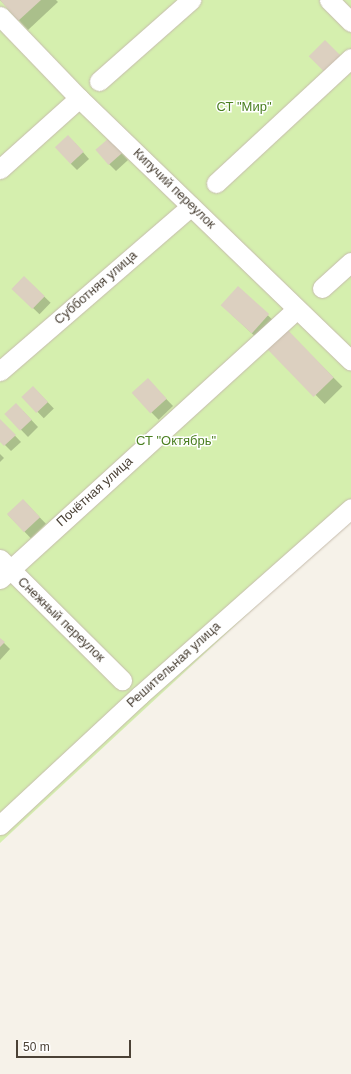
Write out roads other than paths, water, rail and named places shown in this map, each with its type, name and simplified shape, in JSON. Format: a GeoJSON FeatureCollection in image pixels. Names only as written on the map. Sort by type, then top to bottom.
{"type":"FeatureCollection","features":[{"type":"Feature","properties":{"kind":"street"},"geometry":{"type":"LineString","coordinates":[[99,81],[191,0]]}},
{"type":"Feature","properties":{"kind":"street"},"geometry":{"type":"LineString","coordinates":[[329,0],[351,22]]}},
{"type":"Feature","properties":{"kind":"street","name":"Кипучий переулок"},"geometry":{"type":"LineString","coordinates":[[0,16],[79,98],[351,361]]}},
{"type":"Feature","properties":{"kind":"street"},"geometry":{"type":"LineString","coordinates":[[216,183],[351,58]]}},
{"type":"Feature","properties":{"kind":"street"},"geometry":{"type":"LineString","coordinates":[[0,169],[79,98]]}},
{"type":"Feature","properties":{"kind":"street","name":"Субботняя улица"},"geometry":{"type":"LineString","coordinates":[[0,371],[191,206]]}},
{"type":"Feature","properties":{"kind":"street"},"geometry":{"type":"LineString","coordinates":[[322,288],[351,262]]}},
{"type":"Feature","properties":{"kind":"street","name":"Почётная улица"},"geometry":{"type":"LineString","coordinates":[[3,569],[297,310]]}},
{"type":"Feature","properties":{"kind":"street","name":"Решительная улица"},"geometry":{"type":"LineString","coordinates":[[0,825],[140,695],[351,508]]}},
{"type":"Feature","properties":{"kind":"street","name":"Снежный переулок"},"geometry":{"type":"LineString","coordinates":[[3,569],[122,680]]}},
{"type":"Feature","properties":{"kind":"park label","name":"СТ \"Мир\""},"geometry":{"type":"Point","coordinates":[244,107]}},
{"type":"Feature","properties":{"kind":"park label","name":"СТ \"Октябрь\""},"geometry":{"type":"Point","coordinates":[176,441]}}]}
